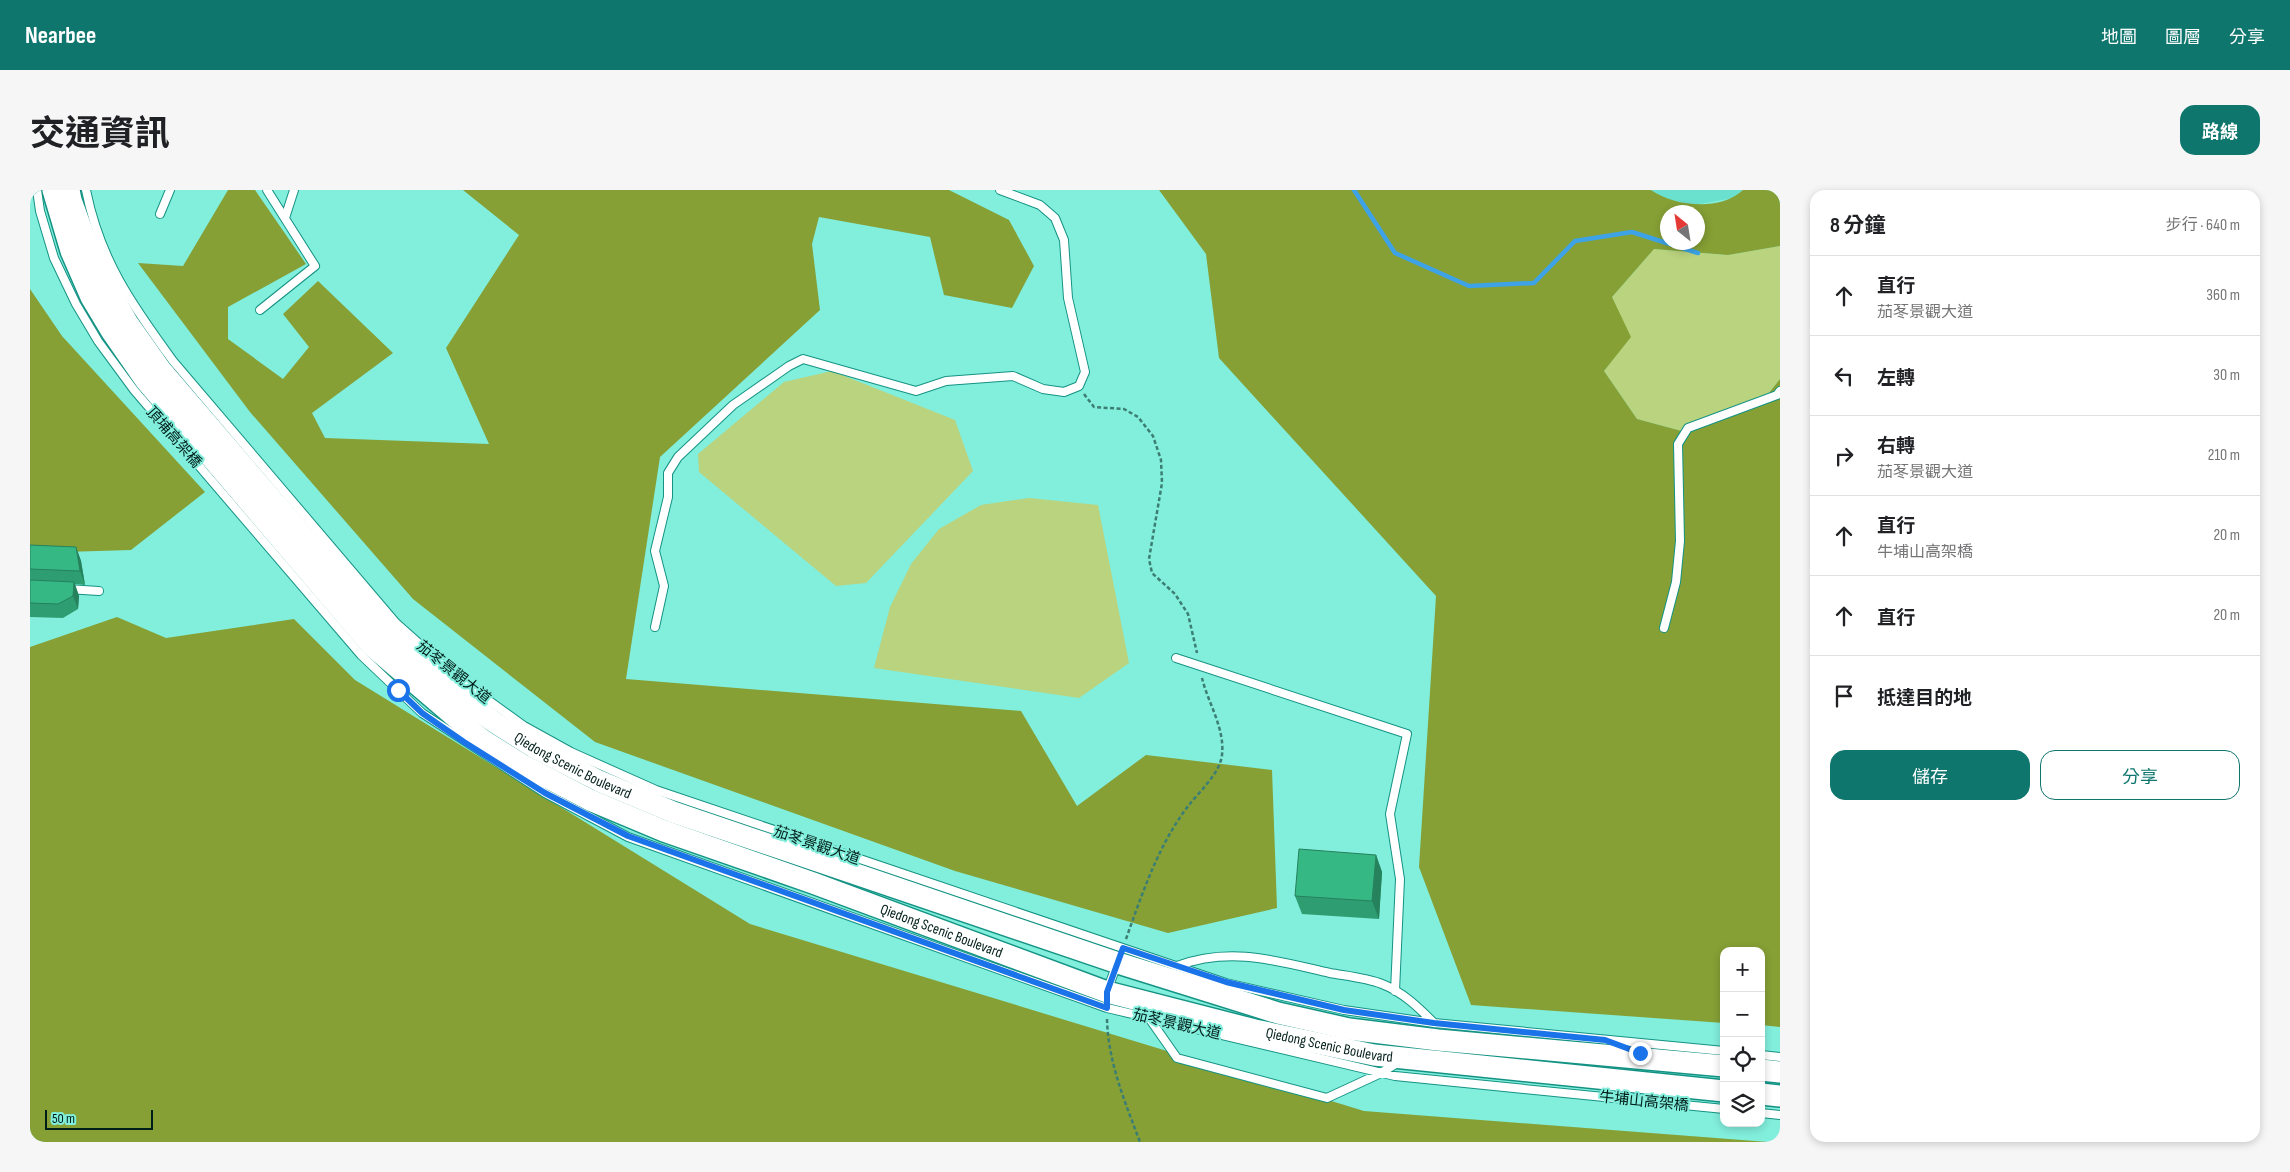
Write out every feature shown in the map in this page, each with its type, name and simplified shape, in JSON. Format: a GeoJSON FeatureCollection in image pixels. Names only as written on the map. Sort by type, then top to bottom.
{"type":"FeatureCollection","features":[{"type":"Feature","properties":{"kind":"street","name":"頂埔高架橋"},"geometry":{"type":"LineString","coordinates":[[53,190],[71,251],[91,297],[112,332],[146,381],[379,639]]}},
{"type":"Feature","properties":{"kind":"street"},"geometry":{"type":"LineString","coordinates":[[69,190],[87,244],[127,322],[161,370],[379,639]]}},
{"type":"Feature","properties":{"kind":"street","name":"Qiedong Scenic Boulevard"},"geometry":{"type":"LineString","coordinates":[[379,639],[494,722],[535,748],[599,782],[683,815],[1120,956],[1278,1013],[1349,1029],[1438,1040],[1569,1043]]}},
{"type":"Feature","properties":{"kind":"street","name":"Qiedong Scenic Boulevard"},"geometry":{"type":"LineString","coordinates":[[379,639],[481,739],[521,764],[590,800],[664,831],[813,883],[1107,1000],[1374,1055],[1404,1058],[1566,1084]]}},
{"type":"Feature","properties":{"kind":"street"},"geometry":{"type":"LineString","coordinates":[[1569,1043],[1658,1059],[1720,1066]]}},
{"type":"Feature","properties":{"kind":"street"},"geometry":{"type":"LineString","coordinates":[[1765,1070],[1780,1072]]}},
{"type":"Feature","properties":{"kind":"street","name":"牛埔山高架橋"},"geometry":{"type":"LineString","coordinates":[[1566,1084],[1720,1091]]}},
{"type":"Feature","properties":{"kind":"street"},"geometry":{"type":"LineString","coordinates":[[1765,1094],[1780,1096]]}},
{"type":"Feature","properties":{"kind":"lane","name":"頂埔高架橋"},"geometry":{"type":"LineString","coordinates":[[37,190],[40,211],[54,258],[76,304],[98,341],[134,390],[379,639]]}},
{"type":"Feature","properties":{"kind":"lane"},"geometry":{"type":"LineString","coordinates":[[86,190],[100,240],[120,285],[140,316],[379,639]]}},
{"type":"Feature","properties":{"kind":"lane"},"geometry":{"type":"LineString","coordinates":[[160,214],[170,190]]}},
{"type":"Feature","properties":{"kind":"lane"},"geometry":{"type":"LineString","coordinates":[[260,310],[316,266],[267,190]]}},
{"type":"Feature","properties":{"kind":"lane"},"geometry":{"type":"LineString","coordinates":[[285,218],[294,190]]}},
{"type":"Feature","properties":{"kind":"lane"},"geometry":{"type":"LineString","coordinates":[[655,627],[664,586],[655,551],[668,497],[668,473],[678,457],[733,405],[789,366],[803,359],[916,390],[946,380],[1014,376],[1043,389],[1064,392],[1079,386],[1084,372],[1068,298],[1064,240],[1055,218],[1040,205],[1000,190]]}},
{"type":"Feature","properties":{"kind":"lane"},"geometry":{"type":"LineString","coordinates":[[1664,628],[1676,582],[1680,541],[1678,444],[1688,428],[1777,395],[1780,391]]}},
{"type":"Feature","properties":{"kind":"lane"},"geometry":{"type":"LineString","coordinates":[[60,589],[99,590]]}},
{"type":"Feature","properties":{"kind":"lane"},"geometry":{"type":"LineString","coordinates":[[1176,658],[1407,734],[1390,814],[1400,879],[1395,991]]}},
{"type":"Feature","properties":{"kind":"lane"},"geometry":{"type":"LineString","coordinates":[[1177,966],[1188,962],[1231,955],[1255,956],[1382,984],[1412,1001],[1434,1023]]}},
{"type":"Feature","properties":{"kind":"lane"},"geometry":{"type":"LineString","coordinates":[[1107,1000],[1120,956],[1177,966],[1226,982],[1344,1010],[1569,1043],[1605,1040],[1720,1051]]}},
{"type":"Feature","properties":{"kind":"lane","name":"茄苳景觀大道"},"geometry":{"type":"LineString","coordinates":[[1107,1000],[1149,1018],[1396,1076],[1566,1084]]}},
{"type":"Feature","properties":{"kind":"lane"},"geometry":{"type":"LineString","coordinates":[[1149,1018],[1177,1058],[1327,1098],[1381,1073],[1404,1058]]}},
{"type":"Feature","properties":{"kind":"lane"},"geometry":{"type":"LineString","coordinates":[[1605,1040],[1658,1059]]}},
{"type":"Feature","properties":{"kind":"lane"},"geometry":{"type":"LineString","coordinates":[[1765,1055],[1780,1057]]}},
{"type":"Feature","properties":{"kind":"lane","name":"牛埔山高架橋"},"geometry":{"type":"LineString","coordinates":[[1566,1084],[1720,1108]]}},
{"type":"Feature","properties":{"kind":"lane"},"geometry":{"type":"LineString","coordinates":[[1765,1113],[1780,1115]]}},
{"type":"Feature","properties":{"kind":"path"},"geometry":{"type":"LineString","coordinates":[[1107,1000],[1108,1034],[1118,1086],[1140,1142]]}},
{"type":"Feature","properties":{"kind":"shaded area"},"geometry":{"type":"Polygon","coordinates":[[[1651,190],[1743,190],[1733,198],[1694,205],[1662,198],[1651,190]]]}},
{"type":"Feature","properties":{"kind":"green space"},"geometry":{"type":"Polygon","coordinates":[[[228,190],[255,190],[306,264],[228,307],[228,339],[283,379],[309,347],[283,314],[318,281],[393,353],[312,413],[325,438],[489,444],[446,348],[519,235],[463,190],[949,190],[1009,220],[1034,266],[1012,308],[944,295],[930,237],[819,217],[812,244],[820,310],[660,457],[626,679],[1021,711],[1077,806],[1146,755],[1272,770],[1277,908],[1168,933],[955,871],[595,742],[413,599],[250,412],[138,263],[183,266],[228,190]]]}},
{"type":"Feature","properties":{"kind":"green space"},"geometry":{"type":"Polygon","coordinates":[[[1159,190],[1651,190],[1661,196],[1685,203],[1710,204],[1733,197],[1743,190],[1780,190],[1780,246],[1728,255],[1666,250],[1705,250],[1705,205],[1660,205],[1660,249],[1654,249],[1612,297],[1631,337],[1604,371],[1637,419],[1689,433],[1765,398],[1780,379],[1780,1027],[1765,1025],[1765,947],[1720,947],[1720,1023],[1471,1005],[1419,867],[1436,596],[1219,358],[1206,254],[1159,190]]]}},
{"type":"Feature","properties":{"kind":"green space"},"geometry":{"type":"Polygon","coordinates":[[[1780,246],[1780,379],[1765,398],[1689,433],[1637,419],[1604,371],[1630,337],[1612,297],[1654,249],[1728,255],[1780,246]]]}},
{"type":"Feature","properties":{"kind":"green space"},"geometry":{"type":"Polygon","coordinates":[[[30,289],[62,336],[205,492],[131,550],[30,553],[30,289]]]}},
{"type":"Feature","properties":{"kind":"green space"},"geometry":{"type":"Polygon","coordinates":[[[832,371],[955,420],[973,471],[866,583],[836,586],[699,472],[698,454],[784,382],[832,371]]]}},
{"type":"Feature","properties":{"kind":"green space"},"geometry":{"type":"Polygon","coordinates":[[[1029,498],[1098,505],[1129,663],[1079,698],[874,668],[890,607],[911,564],[939,529],[981,505],[1029,498]]]}},
{"type":"Feature","properties":{"kind":"green space"},"geometry":{"type":"Polygon","coordinates":[[[117,617],[166,638],[294,619],[355,680],[750,924],[1364,1111],[1768,1142],[30,1142],[30,647],[117,617]]]}},
{"type":"Feature","properties":{"kind":"building"},"geometry":{"type":"Polygon","coordinates":[[[30,545],[76,547],[80,571],[30,569],[30,545]]]}},
{"type":"Feature","properties":{"kind":"building"},"geometry":{"type":"Polygon","coordinates":[[[30,580],[74,582],[73,596],[58,604],[30,603],[30,580]]]}},
{"type":"Feature","properties":{"kind":"building"},"geometry":{"type":"Polygon","coordinates":[[[1299,849],[1376,855],[1372,901],[1295,896],[1299,849]]]}},
{"type":"Feature","properties":{"kind":"waterway"},"geometry":{"type":"LineString","coordinates":[[1354,190],[1395,253],[1469,286],[1534,283],[1575,241],[1632,232],[1698,253]]}},
{"type":"Feature","properties":{"kind":"route"},"geometry":{"type":"LineString","coordinates":[[398,690],[422,713],[464,742],[545,793],[628,836],[1107,1008],[1107,992],[1123,948],[1226,982],[1344,1010],[1434,1023],[1605,1040],[1640,1053]]}}]}
